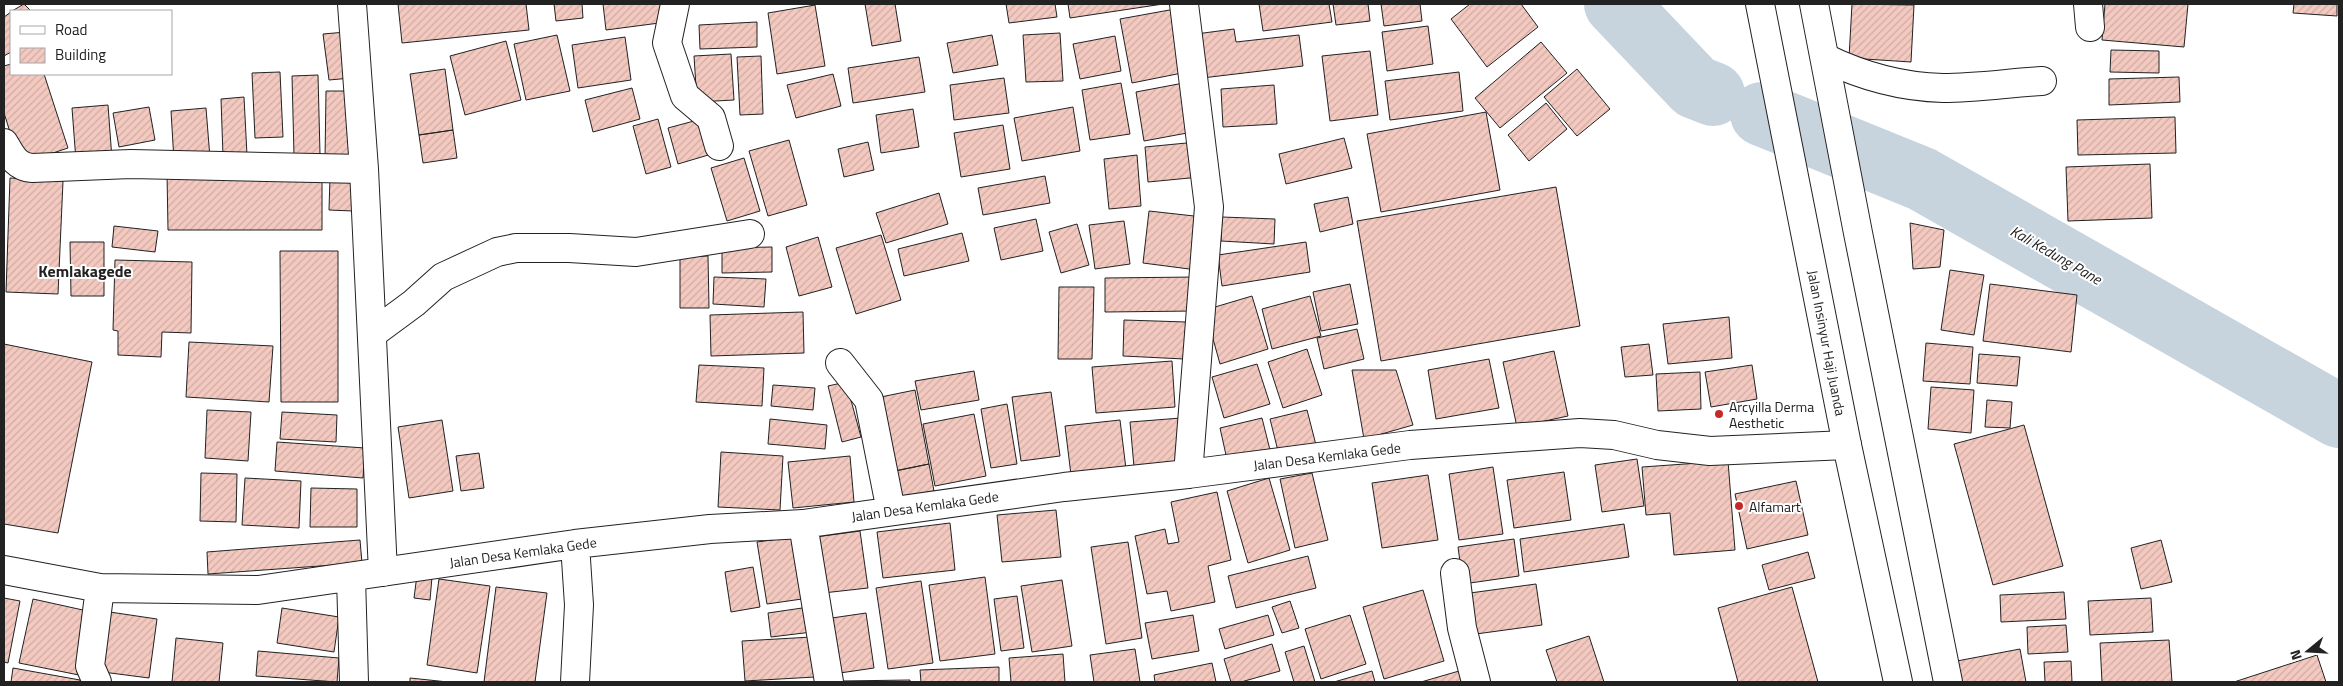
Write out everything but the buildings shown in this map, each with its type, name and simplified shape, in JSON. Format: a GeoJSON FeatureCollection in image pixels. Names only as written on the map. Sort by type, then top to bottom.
{"type":"FeatureCollection","features":[{"type":"Feature","properties":{"kind":"main road"},"geometry":{"type":"LineString","coordinates":[[352,4],[364,169],[383,572]]}},
{"type":"Feature","properties":{"kind":"main road"},"geometry":{"type":"LineString","coordinates":[[675,4],[667,43],[685,96],[711,118],[719,146]]}},
{"type":"Feature","properties":{"kind":"main road"},"geometry":{"type":"LineString","coordinates":[[1184,4],[1209,207],[1188,474]]}},
{"type":"Feature","properties":{"kind":"main road","name":"Jalan Insinyur Haji Juanda"},"geometry":{"type":"LineString","coordinates":[[1760,4],[1896,682]]}},
{"type":"Feature","properties":{"kind":"main road"},"geometry":{"type":"LineString","coordinates":[[1814,4],[1948,682]]}},
{"type":"Feature","properties":{"kind":"main road"},"geometry":{"type":"LineString","coordinates":[[1827,71],[1853,71],[1897,83],[1943,88],[2042,81]]}},
{"type":"Feature","properties":{"kind":"main road"},"geometry":{"type":"LineString","coordinates":[[4,143],[17,163],[32,168],[130,164],[364,169]]}},
{"type":"Feature","properties":{"kind":"main road"},"geometry":{"type":"LineString","coordinates":[[372,334],[414,304],[443,277],[497,252],[516,248],[569,248],[636,252],[750,234]]}},
{"type":"Feature","properties":{"kind":"main road"},"geometry":{"type":"LineString","coordinates":[[840,363],[869,400],[891,511]]}},
{"type":"Feature","properties":{"kind":"main road","name":"Jalan Desa Kemlaka Gede"},"geometry":{"type":"LineString","coordinates":[[4,570],[100,588],[258,590],[575,544],[710,529],[803,524],[1064,487],[1188,474],[1410,445],[1580,433],[1614,436],[1657,445],[1710,451],[1847,445]]}},
{"type":"Feature","properties":{"kind":"main road"},"geometry":{"type":"LineString","coordinates":[[803,524],[829,682]]}},
{"type":"Feature","properties":{"kind":"main road"},"geometry":{"type":"LineString","coordinates":[[575,544],[579,605],[575,682]]}},
{"type":"Feature","properties":{"kind":"main road"},"geometry":{"type":"LineString","coordinates":[[1455,573],[1464,638],[1476,682]]}},
{"type":"Feature","properties":{"kind":"main road"},"geometry":{"type":"LineString","coordinates":[[351,577],[354,682]]}},
{"type":"Feature","properties":{"kind":"main road"},"geometry":{"type":"LineString","coordinates":[[97,682],[90,666],[100,588]]}},
{"type":"Feature","properties":{"kind":"waterway","name":"Kali Kedung Pane"},"geometry":{"type":"LineString","coordinates":[[1616,4],[1695,87],[1713,94]]}},
{"type":"Feature","properties":{"kind":"waterway","name":"Kali Kedung Pane"},"geometry":{"type":"LineString","coordinates":[[1762,114],[1922,179],[2339,416]]}},
{"type":"Feature","properties":{"kind":"place","name":"Arcyilla Derma Aesthetic"},"geometry":{"type":"Point","coordinates":[1719,414]}},
{"type":"Feature","properties":{"kind":"place","name":"Alfamart"},"geometry":{"type":"Point","coordinates":[1739,506]}},
{"type":"Feature","properties":{"kind":"district","name":"Kemlakagede"},"geometry":{"type":"Point","coordinates":[85,271]}}]}
